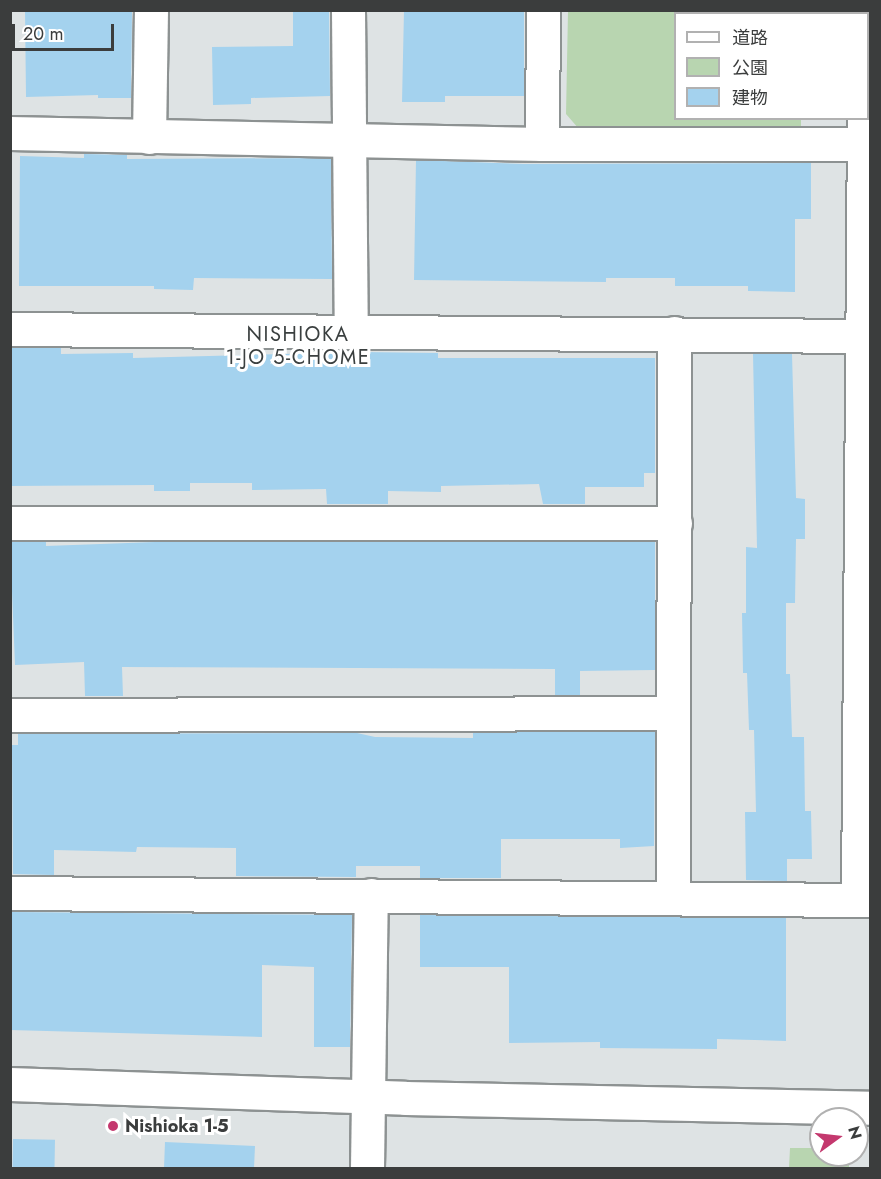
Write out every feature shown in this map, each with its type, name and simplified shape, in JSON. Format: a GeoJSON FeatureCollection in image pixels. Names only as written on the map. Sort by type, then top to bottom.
{"type":"FeatureCollection","features":[{"type":"Feature","properties":{"kind":"street"},"geometry":{"type":"LineString","coordinates":[[149,137],[151,10]]}},
{"type":"Feature","properties":{"kind":"street"},"geometry":{"type":"LineString","coordinates":[[348,10],[346,139],[351,330]]}},
{"type":"Feature","properties":{"kind":"street"},"geometry":{"type":"LineString","coordinates":[[542,144],[543,10]]}},
{"type":"Feature","properties":{"kind":"street"},"geometry":{"type":"LineString","coordinates":[[10,132],[149,137],[542,144],[864,131],[867,336],[864,900],[10,893]]}},
{"type":"Feature","properties":{"kind":"street"},"geometry":{"type":"LineString","coordinates":[[10,330],[351,330],[867,336]]}},
{"type":"Feature","properties":{"kind":"street"},"geometry":{"type":"LineString","coordinates":[[673,898],[674,333]]}},
{"type":"Feature","properties":{"kind":"street"},"geometry":{"type":"LineString","coordinates":[[10,523],[675,523]]}},
{"type":"Feature","properties":{"kind":"street"},"geometry":{"type":"LineString","coordinates":[[10,715],[673,713]]}},
{"type":"Feature","properties":{"kind":"street"},"geometry":{"type":"LineString","coordinates":[[367,1168],[371,895]]}},
{"type":"Feature","properties":{"kind":"street"},"geometry":{"type":"LineString","coordinates":[[10,1084],[368,1096],[870,1108]]}},
{"type":"Feature","properties":{"kind":"green space"},"geometry":{"type":"Polygon","coordinates":[[[568,11],[803,11],[674,12],[674,120],[801,120],[801,135],[579,129],[566,114],[568,11]]]}},
{"type":"Feature","properties":{"kind":"green space"},"geometry":{"type":"Polygon","coordinates":[[[790,1148],[809,1148],[809,1167],[849,1167],[849,1168],[789,1168],[790,1148]]]}},
{"type":"Feature","properties":{"kind":"building"},"geometry":{"type":"Polygon","coordinates":[[[25,10],[132,10],[131,98],[98,98],[98,95],[26,97],[25,10]]]}},
{"type":"Feature","properties":{"kind":"building"},"geometry":{"type":"Polygon","coordinates":[[[293,10],[329,10],[330,96],[251,98],[251,104],[213,105],[212,47],[293,46],[293,10]]]}},
{"type":"Feature","properties":{"kind":"building"},"geometry":{"type":"Polygon","coordinates":[[[404,10],[524,10],[524,96],[445,96],[445,102],[402,102],[404,10]]]}},
{"type":"Feature","properties":{"kind":"building"},"geometry":{"type":"Polygon","coordinates":[[[84,154],[127,155],[127,159],[331,158],[332,279],[194,278],[193,290],[154,289],[154,286],[19,286],[20,156],[84,158],[84,154]]]}},
{"type":"Feature","properties":{"kind":"building"},"geometry":{"type":"Polygon","coordinates":[[[416,160],[523,164],[811,163],[811,219],[795,219],[795,292],[748,291],[748,286],[675,286],[675,278],[606,278],[606,282],[414,280],[416,160]]]}},
{"type":"Feature","properties":{"kind":"building"},"geometry":{"type":"Polygon","coordinates":[[[10,348],[61,348],[61,354],[133,353],[133,358],[361,352],[438,353],[438,358],[655,358],[655,473],[644,473],[644,487],[585,487],[585,504],[543,504],[539,484],[441,486],[441,492],[388,491],[388,504],[327,504],[326,489],[252,490],[252,483],[190,483],[190,491],[154,491],[154,485],[10,486],[10,348]]]}},
{"type":"Feature","properties":{"kind":"building"},"geometry":{"type":"Polygon","coordinates":[[[753,354],[792,354],[796,498],[805,499],[805,539],[796,539],[795,603],[786,603],[786,674],[790,674],[792,737],[804,737],[805,811],[811,811],[812,859],[787,859],[787,881],[746,880],[745,812],[756,812],[754,730],[749,730],[747,673],[743,673],[742,613],[746,613],[746,547],[757,548],[753,354]]]}},
{"type":"Feature","properties":{"kind":"building"},"geometry":{"type":"Polygon","coordinates":[[[10,542],[46,542],[46,546],[155,542],[655,542],[655,670],[580,671],[580,695],[555,695],[555,669],[122,667],[123,696],[85,696],[84,662],[15,665],[10,542]]]}},
{"type":"Feature","properties":{"kind":"building"},"geometry":{"type":"Polygon","coordinates":[[[473,732],[655,732],[654,846],[620,848],[620,839],[501,839],[501,878],[420,878],[420,866],[356,866],[356,877],[236,876],[236,848],[137,847],[136,852],[54,850],[54,875],[13,874],[12,745],[18,745],[18,734],[357,733],[375,737],[473,738],[473,732]]]}},
{"type":"Feature","properties":{"kind":"building"},"geometry":{"type":"Polygon","coordinates":[[[10,912],[352,915],[350,1047],[314,1047],[314,967],[262,965],[262,1037],[10,1030],[10,912]]]}},
{"type":"Feature","properties":{"kind":"building"},"geometry":{"type":"Polygon","coordinates":[[[420,915],[786,918],[786,1041],[717,1039],[717,1049],[600,1048],[600,1042],[509,1043],[509,967],[420,967],[420,915]]]}},
{"type":"Feature","properties":{"kind":"building"},"geometry":{"type":"Polygon","coordinates":[[[13,1139],[55,1140],[55,1168],[12,1168],[13,1139]]]}},
{"type":"Feature","properties":{"kind":"building"},"geometry":{"type":"Polygon","coordinates":[[[165,1142],[255,1146],[254,1168],[164,1168],[165,1142]]]}},
{"type":"Feature","properties":{"kind":"place","name":"Nishioka 1-5"},"geometry":{"type":"Point","coordinates":[113,1126]}},
{"type":"Feature","properties":{"kind":"district","name":"NISHIOKA 1-JO 5-CHOME"},"geometry":{"type":"Point","coordinates":[298,346]}}]}
